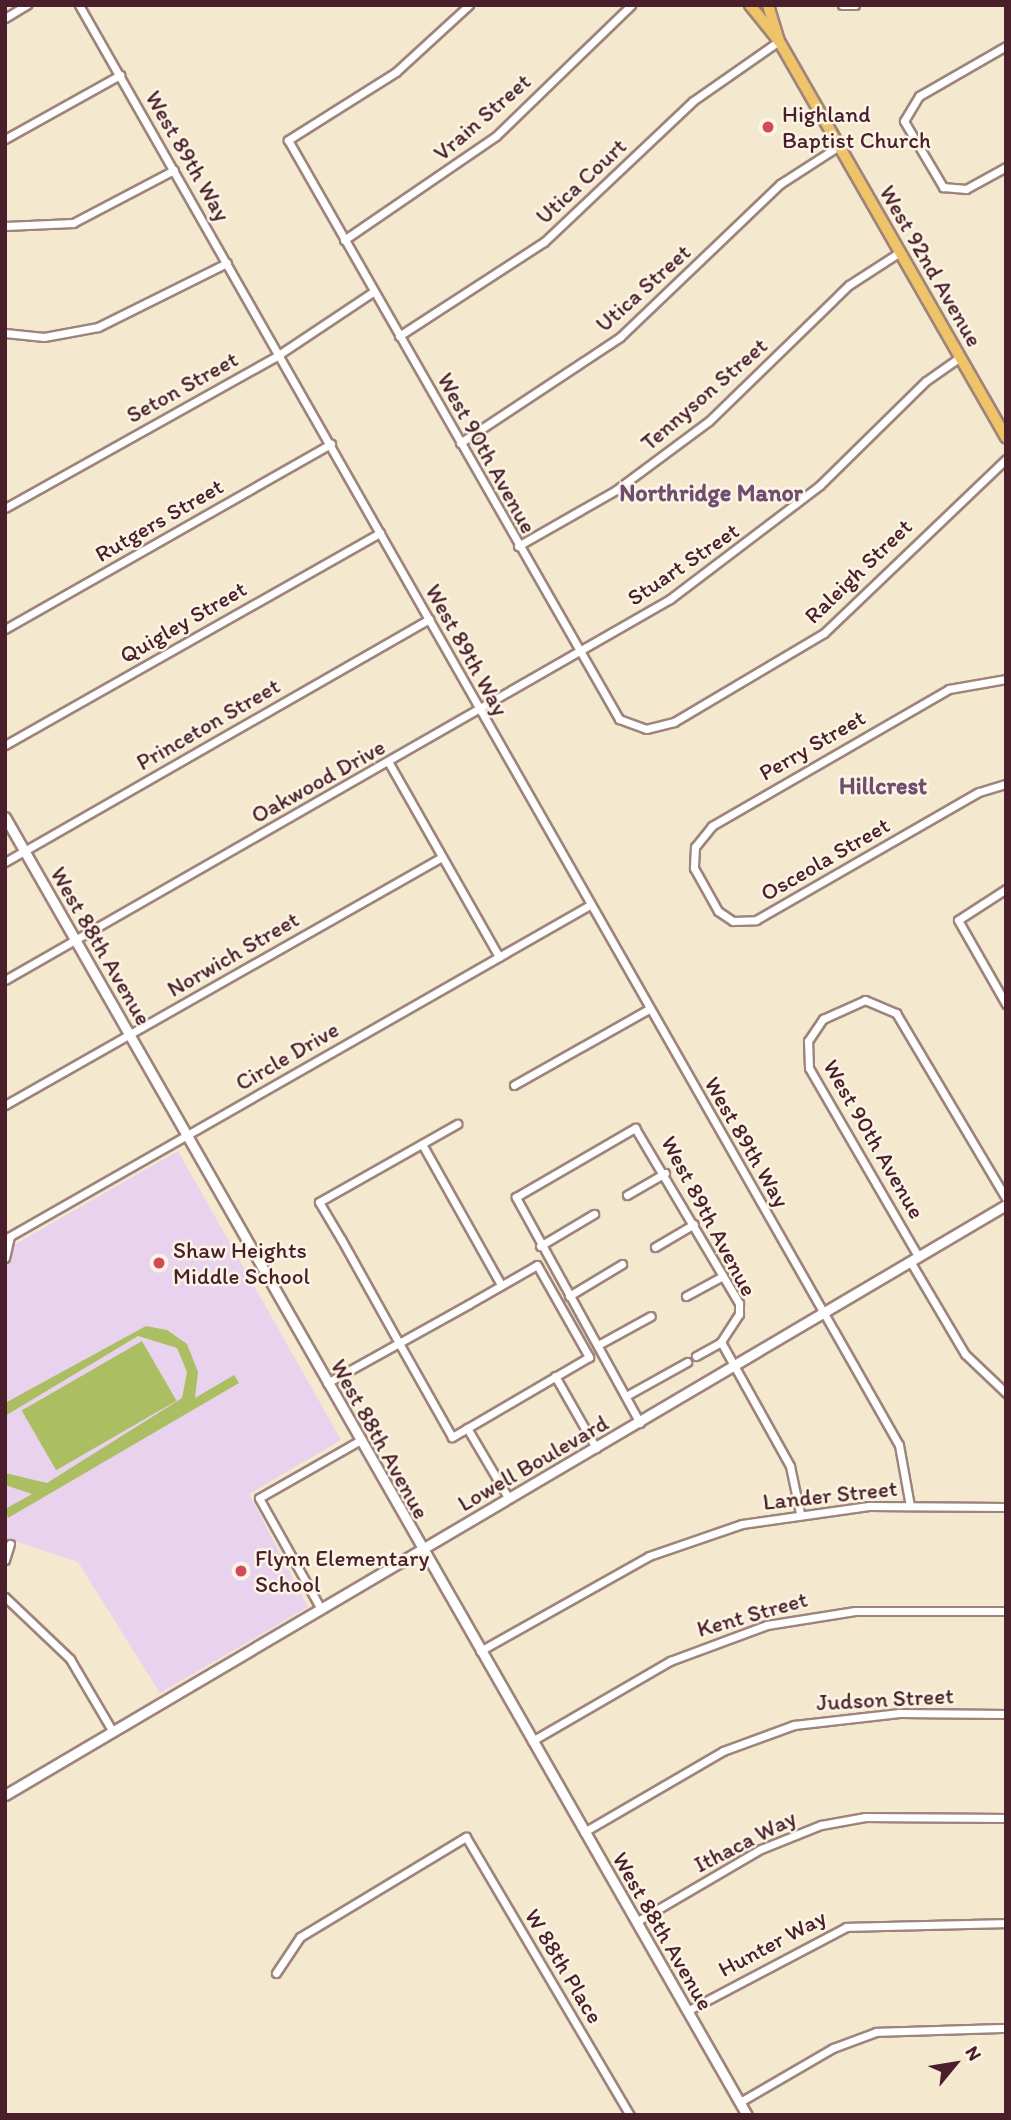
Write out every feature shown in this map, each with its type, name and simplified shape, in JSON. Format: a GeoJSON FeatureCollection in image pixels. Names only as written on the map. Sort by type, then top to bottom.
{"type":"FeatureCollection","features":[{"type":"Feature","properties":{"kind":"main road","name":"West 92nd Avenue"},"geometry":{"type":"LineString","coordinates":[[750,5],[779,41],[1006,438]]}},
{"type":"Feature","properties":{"kind":"main road","name":"West 92nd Avenue"},"geometry":{"type":"LineString","coordinates":[[768,5],[779,41]]}},
{"type":"Feature","properties":{"kind":"street"},"geometry":{"type":"LineString","coordinates":[[5,18],[27,5]]}},
{"type":"Feature","properties":{"kind":"street","name":"West 89th Way"},"geometry":{"type":"LineString","coordinates":[[79,5],[331,444],[647,1010],[824,1311],[899,1445],[910,1506]]}},
{"type":"Feature","properties":{"kind":"street","name":"West 90th Avenue"},"geometry":{"type":"LineString","coordinates":[[469,5],[396,72],[288,141],[578,653],[625,724],[651,729],[687,715]]}},
{"type":"Feature","properties":{"kind":"street","name":"Vrain Street"},"geometry":{"type":"LineString","coordinates":[[344,240],[485,145],[631,5]]}},
{"type":"Feature","properties":{"kind":"street"},"geometry":{"type":"LineString","coordinates":[[842,5],[855,5]]}},
{"type":"Feature","properties":{"kind":"street","name":"Utica Court"},"geometry":{"type":"LineString","coordinates":[[399,336],[544,242],[693,101],[779,41]]}},
{"type":"Feature","properties":{"kind":"street"},"geometry":{"type":"LineString","coordinates":[[1006,46],[910,104],[904,121],[934,180],[954,190],[1006,167]]}},
{"type":"Feature","properties":{"kind":"street"},"geometry":{"type":"LineString","coordinates":[[5,139],[120,75]]}},
{"type":"Feature","properties":{"kind":"street","name":"Utica Street"},"geometry":{"type":"LineString","coordinates":[[460,443],[620,337],[780,184],[839,146]]}},
{"type":"Feature","properties":{"kind":"street"},"geometry":{"type":"LineString","coordinates":[[5,226],[73,223],[174,170]]}},
{"type":"Feature","properties":{"kind":"street","name":"Tennyson Street"},"geometry":{"type":"LineString","coordinates":[[518,547],[616,490],[709,421],[849,285],[900,252]]}},
{"type":"Feature","properties":{"kind":"street"},"geometry":{"type":"LineString","coordinates":[[5,333],[44,337],[98,327],[227,262]]}},
{"type":"Feature","properties":{"kind":"street","name":"Seton Street"},"geometry":{"type":"LineString","coordinates":[[5,508],[280,354],[373,292]]}},
{"type":"Feature","properties":{"kind":"street","name":"Stuart Street"},"geometry":{"type":"LineString","coordinates":[[578,653],[670,600],[751,541],[840,467],[933,374],[960,358]]}},
{"type":"Feature","properties":{"kind":"street","name":"Rutgers Street"},"geometry":{"type":"LineString","coordinates":[[5,629],[331,444]]}},
{"type":"Feature","properties":{"kind":"street","name":"Raleigh Street"},"geometry":{"type":"LineString","coordinates":[[687,715],[835,624],[1006,459]]}},
{"type":"Feature","properties":{"kind":"street","name":"Quigley Street"},"geometry":{"type":"LineString","coordinates":[[5,746],[380,533]]}},
{"type":"Feature","properties":{"kind":"street","name":"Princeton Street"},"geometry":{"type":"LineString","coordinates":[[5,862],[429,619]]}},
{"type":"Feature","properties":{"kind":"street","name":"Oakwood Drive"},"geometry":{"type":"LineString","coordinates":[[5,980],[479,712],[578,653]]}},
{"type":"Feature","properties":{"kind":"street","name":"Perry Street"},"geometry":{"type":"LineString","coordinates":[[706,894],[693,855],[712,826],[949,689],[1006,679]]}},
{"type":"Feature","properties":{"kind":"street"},"geometry":{"type":"LineString","coordinates":[[389,762],[499,957]]}},
{"type":"Feature","properties":{"kind":"street","name":"Osceola Street"},"geometry":{"type":"LineString","coordinates":[[706,894],[727,918],[755,920],[971,797],[1006,784]]}},
{"type":"Feature","properties":{"kind":"street","name":"West 88th Avenue"},"geometry":{"type":"LineString","coordinates":[[5,817],[421,1550],[747,2115]]}},
{"type":"Feature","properties":{"kind":"street","name":"Norwich Street"},"geometry":{"type":"LineString","coordinates":[[5,1105],[442,857]]}},
{"type":"Feature","properties":{"kind":"street"},"geometry":{"type":"LineString","coordinates":[[1006,889],[958,920],[1006,1004]]}},
{"type":"Feature","properties":{"kind":"street","name":"Circle Drive"},"geometry":{"type":"LineString","coordinates":[[7,1238],[588,906]]}},
{"type":"Feature","properties":{"kind":"street","name":"West 90th Avenue"},"geometry":{"type":"LineString","coordinates":[[1006,1198],[896,1013],[872,1000],[838,1010],[812,1032],[809,1068],[965,1354],[1006,1393]]}},
{"type":"Feature","properties":{"kind":"street"},"geometry":{"type":"LineString","coordinates":[[514,1085],[647,1010]]}},
{"type":"Feature","properties":{"kind":"street"},"geometry":{"type":"LineString","coordinates":[[327,1383],[399,1343],[537,1265],[589,1357],[452,1437],[399,1343],[320,1202],[457,1124]]}},
{"type":"Feature","properties":{"kind":"street","name":"West 89th Avenue"},"geometry":{"type":"LineString","coordinates":[[540,1246],[516,1197],[635,1128],[694,1224],[723,1276],[739,1314],[721,1342]]}},
{"type":"Feature","properties":{"kind":"street"},"geometry":{"type":"LineString","coordinates":[[422,1144],[501,1285]]}},
{"type":"Feature","properties":{"kind":"street"},"geometry":{"type":"LineString","coordinates":[[626,1195],[665,1173]]}},
{"type":"Feature","properties":{"kind":"street","name":"Lowell Boulevard"},"geometry":{"type":"LineString","coordinates":[[5,1795],[1006,1205]]}},
{"type":"Feature","properties":{"kind":"street"},"geometry":{"type":"LineString","coordinates":[[594,1214],[540,1246],[640,1423]]}},
{"type":"Feature","properties":{"kind":"street"},"geometry":{"type":"LineString","coordinates":[[655,1247],[694,1224]]}},
{"type":"Feature","properties":{"kind":"street"},"geometry":{"type":"LineString","coordinates":[[5,1258],[7,1238]]}},
{"type":"Feature","properties":{"kind":"street"},"geometry":{"type":"LineString","coordinates":[[569,1296],[622,1264]]}},
{"type":"Feature","properties":{"kind":"street"},"geometry":{"type":"LineString","coordinates":[[686,1296],[723,1276]]}},
{"type":"Feature","properties":{"kind":"street"},"geometry":{"type":"LineString","coordinates":[[598,1345],[650,1316]]}},
{"type":"Feature","properties":{"kind":"street"},"geometry":{"type":"LineString","coordinates":[[696,1356],[721,1342],[790,1466],[800,1513]]}},
{"type":"Feature","properties":{"kind":"street"},"geometry":{"type":"LineString","coordinates":[[626,1396],[687,1362]]}},
{"type":"Feature","properties":{"kind":"street"},"geometry":{"type":"LineString","coordinates":[[555,1376],[596,1448]]}},
{"type":"Feature","properties":{"kind":"street"},"geometry":{"type":"LineString","coordinates":[[467,1428],[509,1499]]}},
{"type":"Feature","properties":{"kind":"street"},"geometry":{"type":"LineString","coordinates":[[321,1609],[259,1498],[359,1441]]}},
{"type":"Feature","properties":{"kind":"street","name":"Lander Street"},"geometry":{"type":"LineString","coordinates":[[480,1651],[649,1556],[711,1533],[800,1513],[910,1506],[1006,1507]]}},
{"type":"Feature","properties":{"kind":"street"},"geometry":{"type":"LineString","coordinates":[[5,1560],[10,1544]]}},
{"type":"Feature","properties":{"kind":"street"},"geometry":{"type":"LineString","coordinates":[[5,1597],[70,1659],[113,1732]]}},
{"type":"Feature","properties":{"kind":"street","name":"Kent Street"},"geometry":{"type":"LineString","coordinates":[[532,1741],[670,1661],[767,1625],[855,1611],[1006,1611]]}},
{"type":"Feature","properties":{"kind":"street","name":"Judson Street"},"geometry":{"type":"LineString","coordinates":[[584,1832],[723,1751],[794,1726],[876,1714],[1006,1714]]}},
{"type":"Feature","properties":{"kind":"street","name":"Ithaca Way"},"geometry":{"type":"LineString","coordinates":[[636,1922],[769,1845],[821,1825],[865,1817],[1006,1818]]}},
{"type":"Feature","properties":{"kind":"street","name":"W 88th Place"},"geometry":{"type":"LineString","coordinates":[[276,1973],[300,1937],[466,1837],[630,2115]]}},
{"type":"Feature","properties":{"kind":"street","name":"Hunter Way"},"geometry":{"type":"LineString","coordinates":[[687,2011],[846,1927],[1006,1923]]}},
{"type":"Feature","properties":{"kind":"street"},"geometry":{"type":"LineString","coordinates":[[740,2102],[833,2048],[876,2032],[1006,2028]]}},
{"type":"Feature","properties":{"kind":"shaded area"},"geometry":{"type":"Polygon","coordinates":[[[178,1151],[341,1440],[249,1494],[308,1607],[160,1693],[78,1562],[5,1538],[5,1250],[178,1151]]]}},
{"type":"Feature","properties":{"kind":"green space"},"geometry":{"type":"Polygon","coordinates":[[[146,1326],[167,1330],[187,1344],[198,1372],[195,1398],[234,1375],[239,1383],[8,1518],[5,1509],[32,1494],[5,1485],[5,1473],[47,1483],[182,1398],[187,1372],[177,1348],[138,1336],[5,1416],[5,1403],[146,1326]]]}},
{"type":"Feature","properties":{"kind":"green space"},"geometry":{"type":"Polygon","coordinates":[[[142,1341],[176,1401],[56,1470],[22,1410],[142,1341]]]}},
{"type":"Feature","properties":{"kind":"place","name":"Highland Baptist Church"},"geometry":{"type":"Point","coordinates":[768,127]}},
{"type":"Feature","properties":{"kind":"place","name":"Shaw Heights Middle School"},"geometry":{"type":"Point","coordinates":[159,1263]}},
{"type":"Feature","properties":{"kind":"place","name":"Flynn Elementary School"},"geometry":{"type":"Point","coordinates":[241,1571]}},
{"type":"Feature","properties":{"kind":"district","name":"Northridge Manor"},"geometry":{"type":"Point","coordinates":[711,493]}},
{"type":"Feature","properties":{"kind":"district","name":"Hillcrest"},"geometry":{"type":"Point","coordinates":[883,786]}}]}
